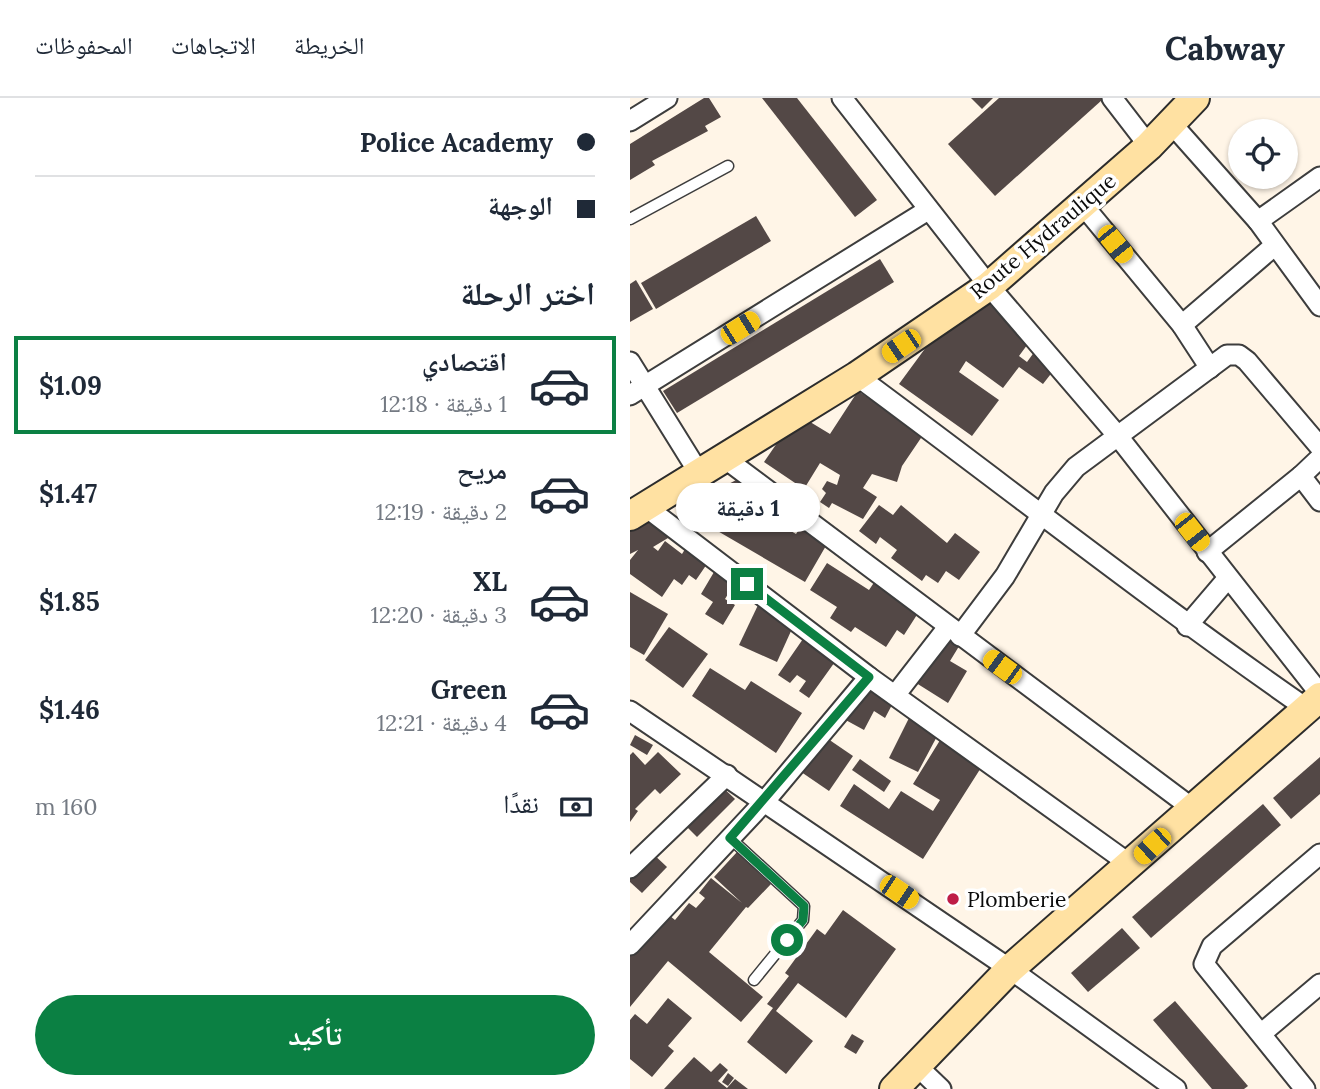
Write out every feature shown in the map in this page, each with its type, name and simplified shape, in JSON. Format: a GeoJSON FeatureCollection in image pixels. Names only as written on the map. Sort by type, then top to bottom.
{"type":"FeatureCollection","features":[{"type":"Feature","properties":{"kind":"main road","name":"Route Hydraulique"},"geometry":{"type":"LineString","coordinates":[[638,512],[857,376],[989,286],[1149,146],[1195,98]]}},
{"type":"Feature","properties":{"kind":"main road"},"geometry":{"type":"LineString","coordinates":[[894,1089],[1010,969],[1315,700]]}},
{"type":"Feature","properties":{"kind":"street"},"geometry":{"type":"LineString","coordinates":[[630,121],[667,98]]}},
{"type":"Feature","properties":{"kind":"street"},"geometry":{"type":"LineString","coordinates":[[842,98],[989,286],[1117,435],[1228,578],[1315,700]]}},
{"type":"Feature","properties":{"kind":"street"},"geometry":{"type":"LineString","coordinates":[[1112,98],[1149,146]]}},
{"type":"Feature","properties":{"kind":"street"},"geometry":{"type":"LineString","coordinates":[[1171,123],[1258,221],[1320,306]]}},
{"type":"Feature","properties":{"kind":"street"},"geometry":{"type":"LineString","coordinates":[[1258,221],[1320,177]]}},
{"type":"Feature","properties":{"kind":"street"},"geometry":{"type":"LineString","coordinates":[[1082,204],[1182,325],[1210,368]]}},
{"type":"Feature","properties":{"kind":"street"},"geometry":{"type":"LineString","coordinates":[[638,391],[928,211]]}},
{"type":"Feature","properties":{"kind":"street"},"geometry":{"type":"LineString","coordinates":[[1182,325],[1274,246]]}},
{"type":"Feature","properties":{"kind":"street"},"geometry":{"type":"LineString","coordinates":[[895,694],[1005,576],[1042,513],[1076,467],[1231,354],[1239,355],[1320,447]]}},
{"type":"Feature","properties":{"kind":"street"},"geometry":{"type":"LineString","coordinates":[[630,362],[638,391],[699,473]]}},
{"type":"Feature","properties":{"kind":"street"},"geometry":{"type":"LineString","coordinates":[[857,376],[1042,513],[1187,626],[1315,700]]}},
{"type":"Feature","properties":{"kind":"street"},"geometry":{"type":"LineString","coordinates":[[723,457],[1192,808]]}},
{"type":"Feature","properties":{"kind":"street"},"geometry":{"type":"LineString","coordinates":[[1207,552],[1320,458]]}},
{"type":"Feature","properties":{"kind":"street"},"geometry":{"type":"LineString","coordinates":[[1301,476],[1320,501]]}},
{"type":"Feature","properties":{"kind":"street"},"geometry":{"type":"LineString","coordinates":[[638,512],[1131,865]]}},
{"type":"Feature","properties":{"kind":"street"},"geometry":{"type":"LineString","coordinates":[[1187,626],[1228,578]]}},
{"type":"Feature","properties":{"kind":"street"},"geometry":{"type":"LineString","coordinates":[[630,945],[765,801],[869,677]]}},
{"type":"Feature","properties":{"kind":"street"},"geometry":{"type":"LineString","coordinates":[[630,710],[1010,969],[1176,1089]]}},
{"type":"Feature","properties":{"kind":"street"},"geometry":{"type":"LineString","coordinates":[[630,868],[727,775]]}},
{"type":"Feature","properties":{"kind":"street"},"geometry":{"type":"LineString","coordinates":[[1305,1089],[1204,964],[1212,946],[1320,854]]}},
{"type":"Feature","properties":{"kind":"street"},"geometry":{"type":"LineString","coordinates":[[1262,1033],[1320,984]]}},
{"type":"Feature","properties":{"kind":"street"},"geometry":{"type":"LineString","coordinates":[[917,1066],[941,1089]]}},
{"type":"Feature","properties":{"kind":"lane"},"geometry":{"type":"LineString","coordinates":[[630,219],[728,166]]}},
{"type":"Feature","properties":{"kind":"lane"},"geometry":{"type":"LineString","coordinates":[[730,838],[804,906],[803,920],[754,980]]}},
{"type":"Feature","properties":{"kind":"building"},"geometry":{"type":"Polygon","coordinates":[[[704,98],[709,98],[721,117],[705,126],[708,131],[652,161],[655,165],[630,180],[630,144],[704,98]]]}},
{"type":"Feature","properties":{"kind":"building"},"geometry":{"type":"Polygon","coordinates":[[[762,98],[797,98],[877,200],[855,217],[762,98]]]}},
{"type":"Feature","properties":{"kind":"building"},"geometry":{"type":"Polygon","coordinates":[[[971,98],[993,98],[982,109],[971,98]]]}},
{"type":"Feature","properties":{"kind":"building"},"geometry":{"type":"Polygon","coordinates":[[[999,98],[1102,100],[995,196],[948,144],[999,98]]]}},
{"type":"Feature","properties":{"kind":"building"},"geometry":{"type":"Polygon","coordinates":[[[756,216],[771,241],[656,309],[641,283],[756,216]]]}},
{"type":"Feature","properties":{"kind":"building"},"geometry":{"type":"Polygon","coordinates":[[[880,259],[894,282],[677,413],[663,391],[880,259]]]}},
{"type":"Feature","properties":{"kind":"building"},"geometry":{"type":"Polygon","coordinates":[[[636,280],[653,309],[630,322],[630,284],[636,280]]]}},
{"type":"Feature","properties":{"kind":"building"},"geometry":{"type":"Polygon","coordinates":[[[971,286],[1020,322],[1030,341],[1019,356],[1027,362],[1035,351],[1057,366],[1043,384],[1019,367],[1003,388],[966,361],[959,372],[999,400],[972,436],[899,384],[971,286]]]}},
{"type":"Feature","properties":{"kind":"building"},"geometry":{"type":"Polygon","coordinates":[[[858,391],[923,435],[902,466],[897,482],[872,474],[863,488],[877,497],[863,519],[832,503],[829,508],[820,502],[826,493],[822,489],[827,481],[837,485],[840,475],[820,463],[804,489],[764,462],[797,414],[830,434],[858,391]]]}},
{"type":"Feature","properties":{"kind":"building"},"geometry":{"type":"Polygon","coordinates":[[[740,478],[744,485],[770,501],[762,514],[796,534],[800,528],[827,544],[805,582],[709,526],[717,512],[724,516],[740,490],[722,499],[717,490],[740,478]]]}},
{"type":"Feature","properties":{"kind":"building"},"geometry":{"type":"Polygon","coordinates":[[[879,505],[893,515],[901,505],[947,543],[955,533],[980,552],[959,580],[946,571],[938,583],[926,575],[922,581],[891,558],[897,550],[880,537],[876,544],[859,531],[879,505]]]}},
{"type":"Feature","properties":{"kind":"building"},"geometry":{"type":"Polygon","coordinates":[[[654,514],[675,529],[668,538],[653,547],[658,551],[665,541],[682,554],[687,546],[709,561],[696,580],[689,575],[682,585],[674,579],[662,597],[630,574],[630,560],[638,550],[630,554],[630,528],[654,514]]]}},
{"type":"Feature","properties":{"kind":"building"},"geometry":{"type":"Polygon","coordinates":[[[827,563],[869,590],[875,581],[920,610],[904,635],[897,630],[886,647],[855,627],[851,632],[830,618],[837,607],[810,590],[827,563]]]}},
{"type":"Feature","properties":{"kind":"building"},"geometry":{"type":"Polygon","coordinates":[[[714,572],[734,584],[725,599],[735,605],[723,625],[705,614],[713,602],[701,594],[714,572]]]}},
{"type":"Feature","properties":{"kind":"building"},"geometry":{"type":"Polygon","coordinates":[[[630,592],[668,614],[644,655],[630,647],[630,592]]]}},
{"type":"Feature","properties":{"kind":"building"},"geometry":{"type":"Polygon","coordinates":[[[759,603],[796,620],[777,662],[739,645],[759,603]]]}},
{"type":"Feature","properties":{"kind":"building"},"geometry":{"type":"Polygon","coordinates":[[[669,627],[708,654],[683,688],[645,660],[669,627]]]}},
{"type":"Feature","properties":{"kind":"building"},"geometry":{"type":"Polygon","coordinates":[[[943,632],[961,643],[950,661],[967,671],[948,703],[913,681],[943,632]]]}},
{"type":"Feature","properties":{"kind":"building"},"geometry":{"type":"Polygon","coordinates":[[[805,636],[837,659],[809,698],[799,691],[806,681],[797,675],[790,683],[778,675],[805,636]]]}},
{"type":"Feature","properties":{"kind":"building"},"geometry":{"type":"Polygon","coordinates":[[[710,668],[745,690],[751,681],[802,713],[776,753],[692,696],[710,668]]]}},
{"type":"Feature","properties":{"kind":"building"},"geometry":{"type":"Polygon","coordinates":[[[856,682],[893,703],[885,718],[874,711],[864,730],[842,718],[856,682]]]}},
{"type":"Feature","properties":{"kind":"building"},"geometry":{"type":"Polygon","coordinates":[[[912,712],[942,727],[918,772],[889,758],[912,712]]]}},
{"type":"Feature","properties":{"kind":"building"},"geometry":{"type":"Polygon","coordinates":[[[812,728],[853,756],[829,791],[788,763],[812,728]]]}},
{"type":"Feature","properties":{"kind":"building"},"geometry":{"type":"Polygon","coordinates":[[[635,735],[653,745],[647,755],[630,745],[635,735]]]}},
{"type":"Feature","properties":{"kind":"building"},"geometry":{"type":"Polygon","coordinates":[[[942,737],[984,763],[923,859],[840,806],[854,784],[889,809],[901,791],[933,811],[940,800],[913,784],[942,737]]]}},
{"type":"Feature","properties":{"kind":"building"},"geometry":{"type":"Polygon","coordinates":[[[633,752],[645,765],[658,752],[681,774],[660,794],[655,789],[635,809],[638,811],[630,822],[630,755],[633,752]]]}},
{"type":"Feature","properties":{"kind":"building"},"geometry":{"type":"Polygon","coordinates":[[[1320,757],[1320,794],[1291,819],[1273,798],[1320,757]]]}},
{"type":"Feature","properties":{"kind":"building"},"geometry":{"type":"Polygon","coordinates":[[[860,759],[891,781],[884,792],[852,770],[860,759]]]}},
{"type":"Feature","properties":{"kind":"building"},"geometry":{"type":"Polygon","coordinates":[[[718,783],[735,799],[697,837],[681,821],[718,783]]]}},
{"type":"Feature","properties":{"kind":"building"},"geometry":{"type":"Polygon","coordinates":[[[1263,804],[1281,825],[1151,938],[1132,917],[1263,804]]]}},
{"type":"Feature","properties":{"kind":"building"},"geometry":{"type":"Polygon","coordinates":[[[650,851],[667,867],[642,893],[630,882],[630,872],[650,851]]]}},
{"type":"Feature","properties":{"kind":"building"},"geometry":{"type":"Polygon","coordinates":[[[737,852],[771,884],[746,907],[709,952],[763,997],[741,1022],[668,961],[630,1007],[630,952],[664,911],[675,920],[689,903],[696,908],[705,898],[699,893],[711,878],[742,903],[714,877],[737,852]]]}},
{"type":"Feature","properties":{"kind":"building"},"geometry":{"type":"Polygon","coordinates":[[[843,910],[896,949],[846,1018],[798,983],[776,1011],[813,1041],[786,1074],[747,1042],[773,1008],[767,1004],[789,976],[785,973],[817,929],[825,935],[843,910]]]}},
{"type":"Feature","properties":{"kind":"building"},"geometry":{"type":"Polygon","coordinates":[[[1122,928],[1140,948],[1088,992],[1071,973],[1122,928]]]}},
{"type":"Feature","properties":{"kind":"building"},"geometry":{"type":"Polygon","coordinates":[[[668,998],[692,1018],[668,1046],[674,1051],[652,1077],[630,1059],[630,1020],[635,1014],[647,1024],[668,998]]]}},
{"type":"Feature","properties":{"kind":"building"},"geometry":{"type":"Polygon","coordinates":[[[1175,1001],[1248,1086],[1244,1089],[1212,1089],[1153,1020],[1175,1001]]]}},
{"type":"Feature","properties":{"kind":"building"},"geometry":{"type":"Polygon","coordinates":[[[852,1034],[864,1041],[856,1054],[844,1047],[852,1034]]]}},
{"type":"Feature","properties":{"kind":"building"},"geometry":{"type":"Polygon","coordinates":[[[694,1057],[711,1072],[720,1063],[728,1070],[718,1081],[727,1088],[735,1079],[748,1089],[664,1089],[694,1057]]]}},
{"type":"Feature","properties":{"kind":"building"},"geometry":{"type":"Polygon","coordinates":[[[728,1073],[734,1078],[728,1086],[722,1082],[728,1073]]]}},
{"type":"Feature","properties":{"kind":"place","name":"Plomberie"},"geometry":{"type":"Point","coordinates":[953,899]}},
{"type":"Feature","properties":{"kind":"route"},"geometry":{"type":"LineString","coordinates":[[747,584],[869,677],[765,801],[730,838],[804,906],[803,920],[787,940]]}}]}
